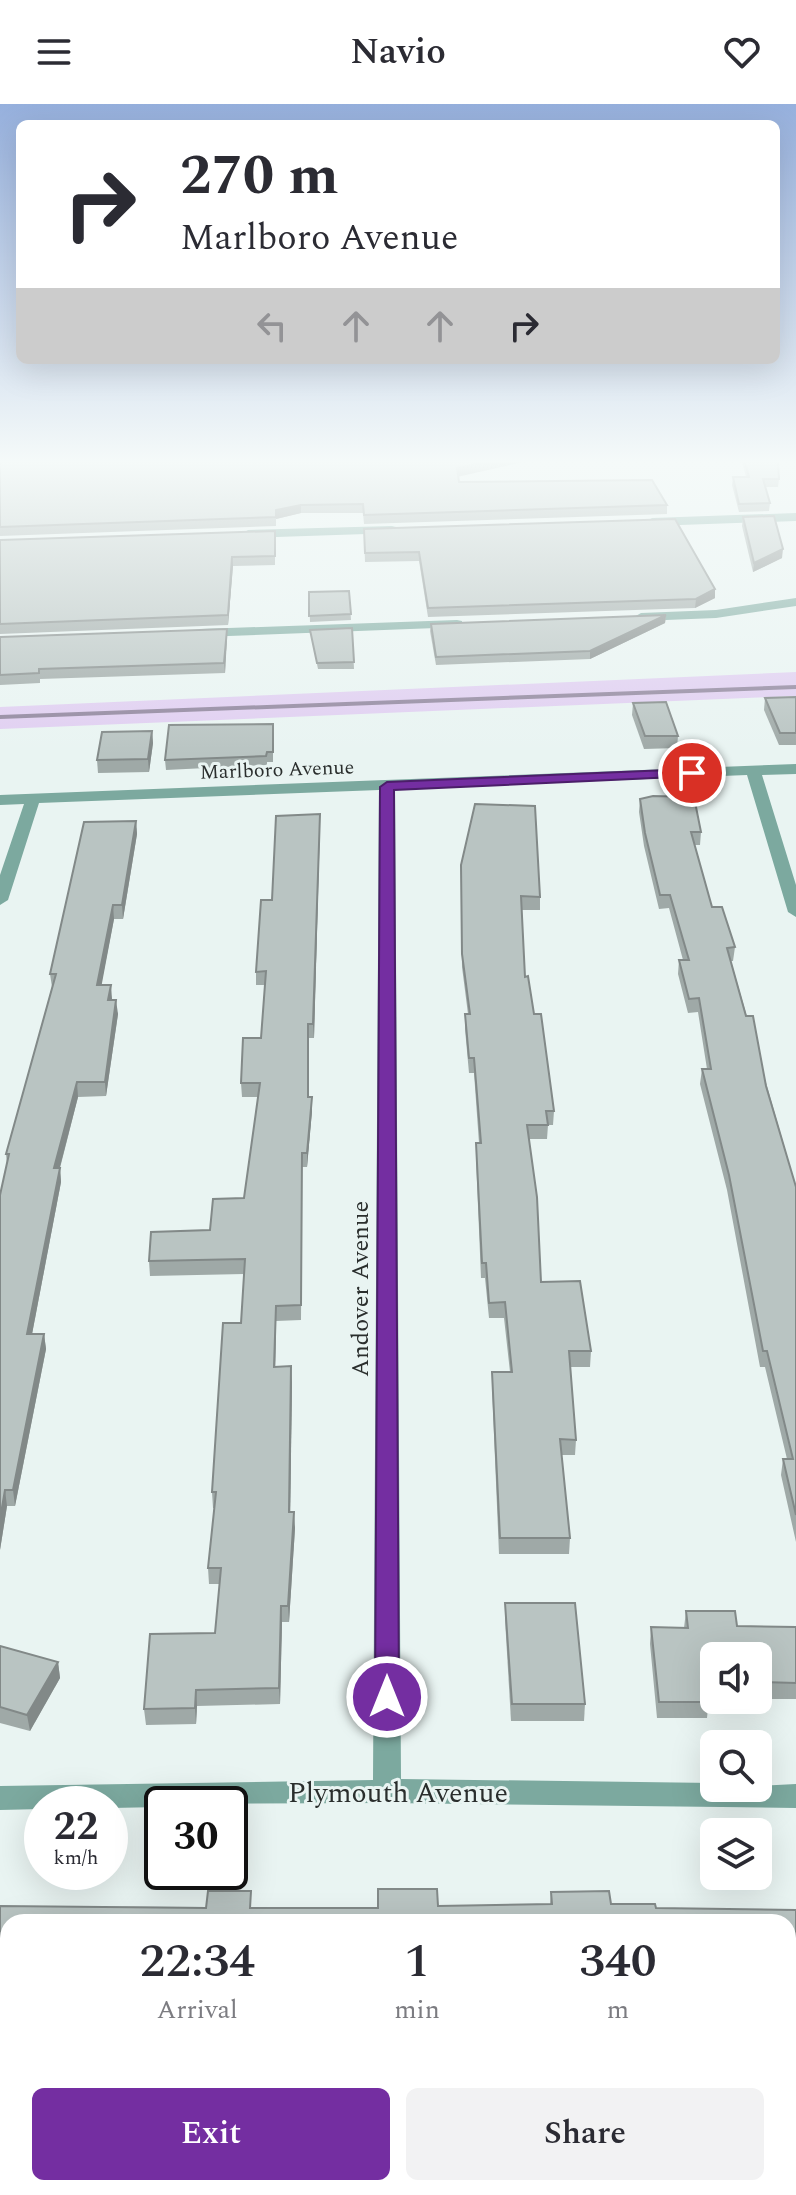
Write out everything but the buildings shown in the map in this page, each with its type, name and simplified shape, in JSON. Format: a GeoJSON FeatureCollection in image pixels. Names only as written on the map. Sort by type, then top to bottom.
{"type":"FeatureCollection","features":[{"type":"Feature","properties":{"kind":"street"},"geometry":{"type":"LineString","coordinates":[[620,618],[716,614],[796,602]]}},
{"type":"Feature","properties":{"kind":"street"},"geometry":{"type":"LineString","coordinates":[[191,634],[477,623]]}},
{"type":"Feature","properties":{"kind":"street","name":"Marlboro Avenue"},"geometry":{"type":"LineString","coordinates":[[0,800],[796,769]]}},
{"type":"Feature","properties":{"kind":"street"},"geometry":{"type":"LineString","coordinates":[[753,770],[796,912]]}},
{"type":"Feature","properties":{"kind":"street","name":"Andover Avenue"},"geometry":{"type":"LineString","coordinates":[[387,787],[387,1791]]}},
{"type":"Feature","properties":{"kind":"street"},"geometry":{"type":"LineString","coordinates":[[0,900],[33,799]]}},
{"type":"Feature","properties":{"kind":"street","name":"Plymouth Avenue"},"geometry":{"type":"LineString","coordinates":[[0,1798],[387,1791],[796,1796]]}},
{"type":"Feature","properties":{"kind":"shaded area"},"geometry":{"type":"Polygon","coordinates":[[[796,672],[796,696],[0,729],[0,707],[796,672]]]}},
{"type":"Feature","properties":{"kind":"waterway"},"geometry":{"type":"LineString","coordinates":[[0,717],[796,687]]}},
{"type":"Feature","properties":{"kind":"route"},"geometry":{"type":"LineString","coordinates":[[387,1697],[387,787],[692,773]]}}]}
